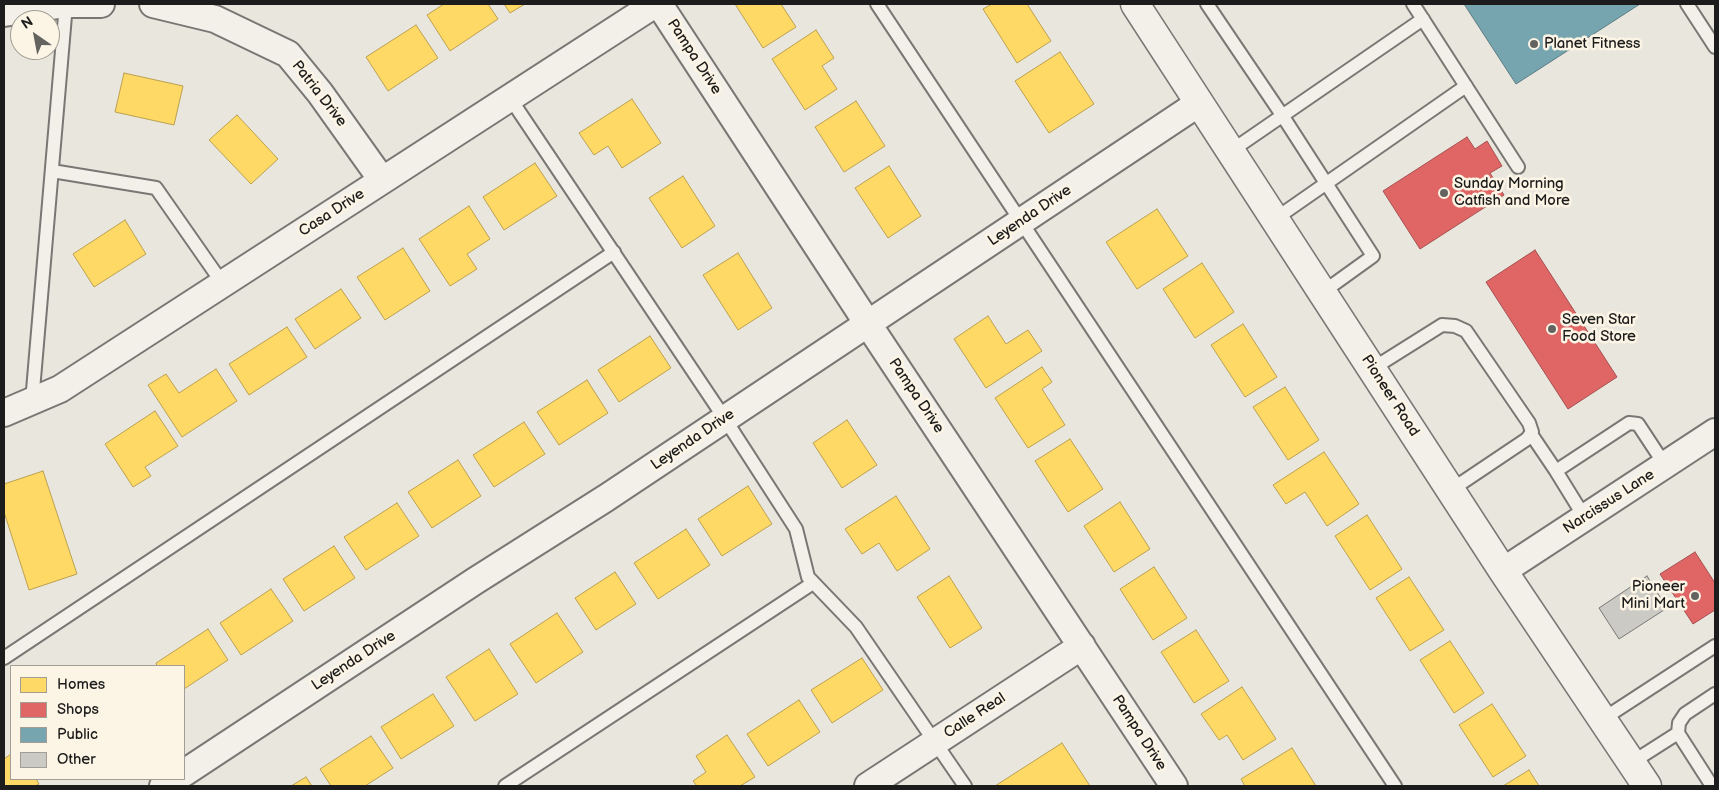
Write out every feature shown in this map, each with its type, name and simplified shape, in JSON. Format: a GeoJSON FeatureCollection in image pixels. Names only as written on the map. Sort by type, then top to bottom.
{"type":"FeatureCollection","features":[{"type":"Feature","properties":{"kind":"main road","name":"Pioneer Road"},"geometry":{"type":"LineString","coordinates":[[1135,4],[1503,571],[1647,786]]}},
{"type":"Feature","properties":{"kind":"street"},"geometry":{"type":"LineString","coordinates":[[4,13],[66,4],[101,4]]}},
{"type":"Feature","properties":{"kind":"street","name":"Patria Drive"},"geometry":{"type":"LineString","coordinates":[[153,4],[215,19],[288,54],[320,93],[382,180]]}},
{"type":"Feature","properties":{"kind":"street","name":"Casa Drive"},"geometry":{"type":"LineString","coordinates":[[4,413],[60,390],[655,4]]}},
{"type":"Feature","properties":{"kind":"street","name":"Pampa Drive"},"geometry":{"type":"LineString","coordinates":[[659,4],[1174,786]]}},
{"type":"Feature","properties":{"kind":"street","name":"Leyenda Drive"},"geometry":{"type":"LineString","coordinates":[[185,772],[725,419],[1200,103]]}},
{"type":"Feature","properties":{"kind":"street","name":"Narcissus Lane"},"geometry":{"type":"LineString","coordinates":[[1503,571],[1715,432]]}},
{"type":"Feature","properties":{"kind":"street","name":"Calle Real"},"geometry":{"type":"LineString","coordinates":[[868,786],[1082,646]]}},
{"type":"Feature","properties":{"kind":"lane"},"geometry":{"type":"LineString","coordinates":[[32,402],[66,4]]}},
{"type":"Feature","properties":{"kind":"lane"},"geometry":{"type":"LineString","coordinates":[[877,4],[1395,786]]}},
{"type":"Feature","properties":{"kind":"lane"},"geometry":{"type":"LineString","coordinates":[[1207,4],[1282,115],[1373,256],[1322,292]]}},
{"type":"Feature","properties":{"kind":"lane"},"geometry":{"type":"LineString","coordinates":[[1414,4],[1518,167]]}},
{"type":"Feature","properties":{"kind":"lane"},"geometry":{"type":"LineString","coordinates":[[1687,4],[1715,48]]}},
{"type":"Feature","properties":{"kind":"lane"},"geometry":{"type":"LineString","coordinates":[[1231,151],[1423,19]]}},
{"type":"Feature","properties":{"kind":"lane"},"geometry":{"type":"LineString","coordinates":[[1275,219],[1466,86]]}},
{"type":"Feature","properties":{"kind":"lane"},"geometry":{"type":"LineString","coordinates":[[510,98],[725,419],[796,530],[808,577],[856,627],[965,786]]}},
{"type":"Feature","properties":{"kind":"lane"},"geometry":{"type":"LineString","coordinates":[[52,171],[156,188],[223,284]]}},
{"type":"Feature","properties":{"kind":"lane"},"geometry":{"type":"LineString","coordinates":[[4,658],[614,252]]}},
{"type":"Feature","properties":{"kind":"lane"},"geometry":{"type":"LineString","coordinates":[[1372,369],[1442,325],[1455,326],[1466,331],[1529,423],[1532,432],[1527,439],[1451,490]]}},
{"type":"Feature","properties":{"kind":"lane"},"geometry":{"type":"LineString","coordinates":[[1556,471],[1629,423],[1638,424],[1665,465]]}},
{"type":"Feature","properties":{"kind":"lane"},"geometry":{"type":"LineString","coordinates":[[1530,434],[1585,518]]}},
{"type":"Feature","properties":{"kind":"lane"},"geometry":{"type":"LineString","coordinates":[[505,786],[813,583]]}},
{"type":"Feature","properties":{"kind":"lane"},"geometry":{"type":"LineString","coordinates":[[1603,719],[1715,646]]}},
{"type":"Feature","properties":{"kind":"lane"},"geometry":{"type":"LineString","coordinates":[[1712,786],[1678,733],[1679,723],[1684,714],[1715,694]]}},
{"type":"Feature","properties":{"kind":"lane"},"geometry":{"type":"LineString","coordinates":[[1632,763],[1678,733]]}},
{"type":"Feature","properties":{"kind":"building: Homes"},"geometry":{"type":"Polygon","coordinates":[[[444,4],[488,4],[498,19],[450,51],[427,15],[444,4]]]}},
{"type":"Feature","properties":{"kind":"building: Homes"},"geometry":{"type":"Polygon","coordinates":[[[504,4],[525,4],[510,13],[504,4]]]}},
{"type":"Feature","properties":{"kind":"building: Homes"},"geometry":{"type":"Polygon","coordinates":[[[735,4],[781,4],[796,27],[763,48],[735,4]]]}},
{"type":"Feature","properties":{"kind":"building: Homes"},"geometry":{"type":"Polygon","coordinates":[[[992,4],[1027,4],[1051,41],[1017,63],[983,9],[992,4]]]}},
{"type":"Feature","properties":{"kind":"building: Homes"},"geometry":{"type":"Polygon","coordinates":[[[416,25],[438,58],[388,91],[366,57],[416,25]]]}},
{"type":"Feature","properties":{"kind":"building: Homes"},"geometry":{"type":"Polygon","coordinates":[[[816,30],[834,58],[822,66],[837,89],[805,110],[772,59],[816,30]]]}},
{"type":"Feature","properties":{"kind":"building: Homes"},"geometry":{"type":"Polygon","coordinates":[[[1060,52],[1094,104],[1049,133],[1015,81],[1060,52]]]}},
{"type":"Feature","properties":{"kind":"building: Homes"},"geometry":{"type":"Polygon","coordinates":[[[124,73],[183,86],[174,125],[115,112],[124,73]]]}},
{"type":"Feature","properties":{"kind":"building: Homes"},"geometry":{"type":"Polygon","coordinates":[[[632,99],[661,143],[622,168],[608,146],[594,155],[579,133],[632,99]]]}},
{"type":"Feature","properties":{"kind":"building: Homes"},"geometry":{"type":"Polygon","coordinates":[[[856,101],[885,146],[844,172],[815,127],[856,101]]]}},
{"type":"Feature","properties":{"kind":"building: Homes"},"geometry":{"type":"Polygon","coordinates":[[[237,115],[278,159],[251,184],[209,140],[237,115]]]}},
{"type":"Feature","properties":{"kind":"building: Homes"},"geometry":{"type":"Polygon","coordinates":[[[535,163],[557,196],[504,230],[483,197],[535,163]]]}},
{"type":"Feature","properties":{"kind":"building: Homes"},"geometry":{"type":"Polygon","coordinates":[[[889,166],[921,216],[888,238],[855,188],[889,166]]]}},
{"type":"Feature","properties":{"kind":"building: Homes"},"geometry":{"type":"Polygon","coordinates":[[[683,176],[715,226],[682,248],[649,198],[683,176]]]}},
{"type":"Feature","properties":{"kind":"building: Homes"},"geometry":{"type":"Polygon","coordinates":[[[469,206],[490,239],[467,254],[477,269],[450,286],[419,239],[469,206]]]}},
{"type":"Feature","properties":{"kind":"building: Homes"},"geometry":{"type":"Polygon","coordinates":[[[1157,209],[1188,256],[1137,289],[1106,242],[1157,209]]]}},
{"type":"Feature","properties":{"kind":"building: Homes"},"geometry":{"type":"Polygon","coordinates":[[[125,220],[146,254],[94,287],[73,254],[125,220]]]}},
{"type":"Feature","properties":{"kind":"building: Homes"},"geometry":{"type":"Polygon","coordinates":[[[403,248],[430,291],[385,320],[357,277],[403,248]]]}},
{"type":"Feature","properties":{"kind":"building: Homes"},"geometry":{"type":"Polygon","coordinates":[[[738,253],[772,308],[738,330],[703,275],[738,253]]]}},
{"type":"Feature","properties":{"kind":"building: Homes"},"geometry":{"type":"Polygon","coordinates":[[[1202,263],[1234,312],[1195,338],[1163,289],[1202,263]]]}},
{"type":"Feature","properties":{"kind":"building: Homes"},"geometry":{"type":"Polygon","coordinates":[[[341,289],[361,318],[315,349],[295,319],[341,289]]]}},
{"type":"Feature","properties":{"kind":"building: Homes"},"geometry":{"type":"Polygon","coordinates":[[[988,316],[1006,344],[1028,330],[1042,351],[986,388],[954,339],[988,316]]]}},
{"type":"Feature","properties":{"kind":"building: Homes"},"geometry":{"type":"Polygon","coordinates":[[[1243,324],[1277,377],[1245,397],[1211,345],[1243,324]]]}},
{"type":"Feature","properties":{"kind":"building: Homes"},"geometry":{"type":"Polygon","coordinates":[[[287,327],[307,357],[249,395],[229,364],[287,327]]]}},
{"type":"Feature","properties":{"kind":"building: Homes"},"geometry":{"type":"Polygon","coordinates":[[[650,336],[671,368],[619,402],[598,370],[650,336]]]}},
{"type":"Feature","properties":{"kind":"building: Homes"},"geometry":{"type":"Polygon","coordinates":[[[1042,367],[1052,382],[1042,389],[1065,425],[1028,448],[995,398],[1042,367]]]}},
{"type":"Feature","properties":{"kind":"building: Homes"},"geometry":{"type":"Polygon","coordinates":[[[216,369],[237,401],[182,437],[148,385],[166,374],[179,393],[216,369]]]}},
{"type":"Feature","properties":{"kind":"building: Homes"},"geometry":{"type":"Polygon","coordinates":[[[587,380],[608,413],[559,445],[537,412],[587,380]]]}},
{"type":"Feature","properties":{"kind":"building: Homes"},"geometry":{"type":"Polygon","coordinates":[[[1285,387],[1319,440],[1288,460],[1253,407],[1285,387]]]}},
{"type":"Feature","properties":{"kind":"building: Homes"},"geometry":{"type":"Polygon","coordinates":[[[155,411],[178,446],[145,467],[151,476],[133,487],[105,444],[155,411]]]}},
{"type":"Feature","properties":{"kind":"building: Homes"},"geometry":{"type":"Polygon","coordinates":[[[847,420],[877,465],[842,488],[813,443],[847,420]]]}},
{"type":"Feature","properties":{"kind":"building: Homes"},"geometry":{"type":"Polygon","coordinates":[[[524,422],[545,454],[494,487],[473,455],[524,422]]]}},
{"type":"Feature","properties":{"kind":"building: Homes"},"geometry":{"type":"Polygon","coordinates":[[[1070,439],[1103,489],[1068,512],[1035,461],[1070,439]]]}},
{"type":"Feature","properties":{"kind":"building: Homes"},"geometry":{"type":"Polygon","coordinates":[[[1324,452],[1359,504],[1327,526],[1305,492],[1286,504],[1273,485],[1324,452]]]}},
{"type":"Feature","properties":{"kind":"building: Homes"},"geometry":{"type":"Polygon","coordinates":[[[458,460],[481,496],[432,528],[408,492],[458,460]]]}},
{"type":"Feature","properties":{"kind":"building: Homes"},"geometry":{"type":"Polygon","coordinates":[[[43,471],[77,574],[29,590],[4,512],[4,484],[43,471]]]}},
{"type":"Feature","properties":{"kind":"building: Homes"},"geometry":{"type":"Polygon","coordinates":[[[748,486],[772,524],[722,556],[698,519],[748,486]]]}},
{"type":"Feature","properties":{"kind":"building: Homes"},"geometry":{"type":"Polygon","coordinates":[[[896,496],[930,549],[897,571],[879,543],[862,554],[845,529],[896,496]]]}},
{"type":"Feature","properties":{"kind":"building: Homes"},"geometry":{"type":"Polygon","coordinates":[[[1120,502],[1150,549],[1114,572],[1084,526],[1120,502]]]}},
{"type":"Feature","properties":{"kind":"building: Homes"},"geometry":{"type":"Polygon","coordinates":[[[397,503],[419,536],[366,570],[344,537],[397,503]]]}},
{"type":"Feature","properties":{"kind":"building: Homes"},"geometry":{"type":"Polygon","coordinates":[[[1367,515],[1402,569],[1370,590],[1335,536],[1367,515]]]}},
{"type":"Feature","properties":{"kind":"building: Homes"},"geometry":{"type":"Polygon","coordinates":[[[686,529],[710,565],[658,599],[634,563],[686,529]]]}},
{"type":"Feature","properties":{"kind":"building: Homes"},"geometry":{"type":"Polygon","coordinates":[[[334,546],[355,578],[304,611],[283,579],[334,546]]]}},
{"type":"Feature","properties":{"kind":"building: Homes"},"geometry":{"type":"Polygon","coordinates":[[[1154,567],[1187,618],[1153,640],[1120,589],[1154,567]]]}},
{"type":"Feature","properties":{"kind":"building: Homes"},"geometry":{"type":"Polygon","coordinates":[[[615,572],[636,604],[596,630],[575,598],[615,572]]]}},
{"type":"Feature","properties":{"kind":"building: Homes"},"geometry":{"type":"Polygon","coordinates":[[[949,576],[982,628],[950,648],[917,597],[949,576]]]}},
{"type":"Feature","properties":{"kind":"building: Homes"},"geometry":{"type":"Polygon","coordinates":[[[1409,577],[1444,630],[1410,651],[1376,598],[1409,577]]]}},
{"type":"Feature","properties":{"kind":"building: Homes"},"geometry":{"type":"Polygon","coordinates":[[[271,589],[293,621],[241,655],[220,623],[271,589]]]}},
{"type":"Feature","properties":{"kind":"building: Homes"},"geometry":{"type":"Polygon","coordinates":[[[557,613],[583,652],[536,683],[510,644],[557,613]]]}},
{"type":"Feature","properties":{"kind":"building: Homes"},"geometry":{"type":"Polygon","coordinates":[[[208,629],[228,660],[185,688],[185,665],[157,665],[156,663],[208,629]]]}},
{"type":"Feature","properties":{"kind":"building: Homes"},"geometry":{"type":"Polygon","coordinates":[[[1196,630],[1229,681],[1194,703],[1161,652],[1196,630]]]}},
{"type":"Feature","properties":{"kind":"building: Homes"},"geometry":{"type":"Polygon","coordinates":[[[1450,641],[1484,693],[1454,713],[1420,660],[1450,641]]]}},
{"type":"Feature","properties":{"kind":"building: Homes"},"geometry":{"type":"Polygon","coordinates":[[[489,649],[518,694],[475,721],[446,677],[489,649]]]}},
{"type":"Feature","properties":{"kind":"building: Homes"},"geometry":{"type":"Polygon","coordinates":[[[862,658],[883,690],[832,723],[811,690],[862,658]]]}},
{"type":"Feature","properties":{"kind":"building: Homes"},"geometry":{"type":"Polygon","coordinates":[[[1242,687],[1276,739],[1243,760],[1227,735],[1219,740],[1201,714],[1242,687]]]}},
{"type":"Feature","properties":{"kind":"building: Homes"},"geometry":{"type":"Polygon","coordinates":[[[433,694],[454,726],[401,759],[381,727],[433,694]]]}},
{"type":"Feature","properties":{"kind":"building: Homes"},"geometry":{"type":"Polygon","coordinates":[[[799,700],[820,732],[768,766],[747,734],[799,700]]]}},
{"type":"Feature","properties":{"kind":"building: Homes"},"geometry":{"type":"Polygon","coordinates":[[[1492,704],[1526,756],[1493,777],[1459,725],[1492,704]]]}},
{"type":"Feature","properties":{"kind":"building: Homes"},"geometry":{"type":"Polygon","coordinates":[[[727,735],[755,777],[740,786],[697,786],[693,781],[706,772],[696,756],[727,735]]]}},
{"type":"Feature","properties":{"kind":"building: Homes"},"geometry":{"type":"Polygon","coordinates":[[[371,736],[393,768],[365,786],[331,786],[320,769],[371,736]]]}},
{"type":"Feature","properties":{"kind":"building: Homes"},"geometry":{"type":"Polygon","coordinates":[[[1062,743],[1090,786],[995,786],[1062,743]]]}},
{"type":"Feature","properties":{"kind":"building: Homes"},"geometry":{"type":"Polygon","coordinates":[[[1292,748],[1316,786],[1245,786],[1241,779],[1292,748]]]}},
{"type":"Feature","properties":{"kind":"building: Homes"},"geometry":{"type":"Polygon","coordinates":[[[10,755],[10,780],[37,780],[39,784],[35,786],[4,786],[4,759],[10,755]]]}},
{"type":"Feature","properties":{"kind":"building: Homes"},"geometry":{"type":"Polygon","coordinates":[[[1529,770],[1539,786],[1503,786],[1529,770]]]}},
{"type":"Feature","properties":{"kind":"building: Homes"},"geometry":{"type":"Polygon","coordinates":[[[306,777],[312,786],[291,786],[306,777]]]}},
{"type":"Feature","properties":{"kind":"building: Shops","name":"Sunday Morning Catfish and More"},"geometry":{"type":"Polygon","coordinates":[[[1467,137],[1475,149],[1487,141],[1502,166],[1490,173],[1504,195],[1420,249],[1383,191],[1467,137]]]}},
{"type":"Feature","properties":{"kind":"building: Shops","name":"Seven Star Food Store"},"geometry":{"type":"Polygon","coordinates":[[[1535,250],[1617,377],[1568,409],[1486,282],[1535,250]]]}},
{"type":"Feature","properties":{"kind":"building: Shops","name":"Pioneer Mini Mart"},"geometry":{"type":"Polygon","coordinates":[[[1695,552],[1715,583],[1715,610],[1693,624],[1660,574],[1695,552]]]}},
{"type":"Feature","properties":{"kind":"building: Public","name":"Planet Fitness"},"geometry":{"type":"Polygon","coordinates":[[[1464,4],[1640,4],[1516,84],[1464,4]]]}},
{"type":"Feature","properties":{"kind":"building: Other"},"geometry":{"type":"Polygon","coordinates":[[[1647,576],[1667,608],[1619,639],[1599,608],[1647,576]]]}},
{"type":"Feature","properties":{"kind":"place","name":"Planet Fitness"},"geometry":{"type":"Point","coordinates":[1534,44]}},
{"type":"Feature","properties":{"kind":"place","name":"Sunday Morning Catfish and More"},"geometry":{"type":"Point","coordinates":[1444,193]}},
{"type":"Feature","properties":{"kind":"place","name":"Seven Star Food Store"},"geometry":{"type":"Point","coordinates":[1552,329]}},
{"type":"Feature","properties":{"kind":"place","name":"Pioneer Mini Mart"},"geometry":{"type":"Point","coordinates":[1695,596]}}]}
